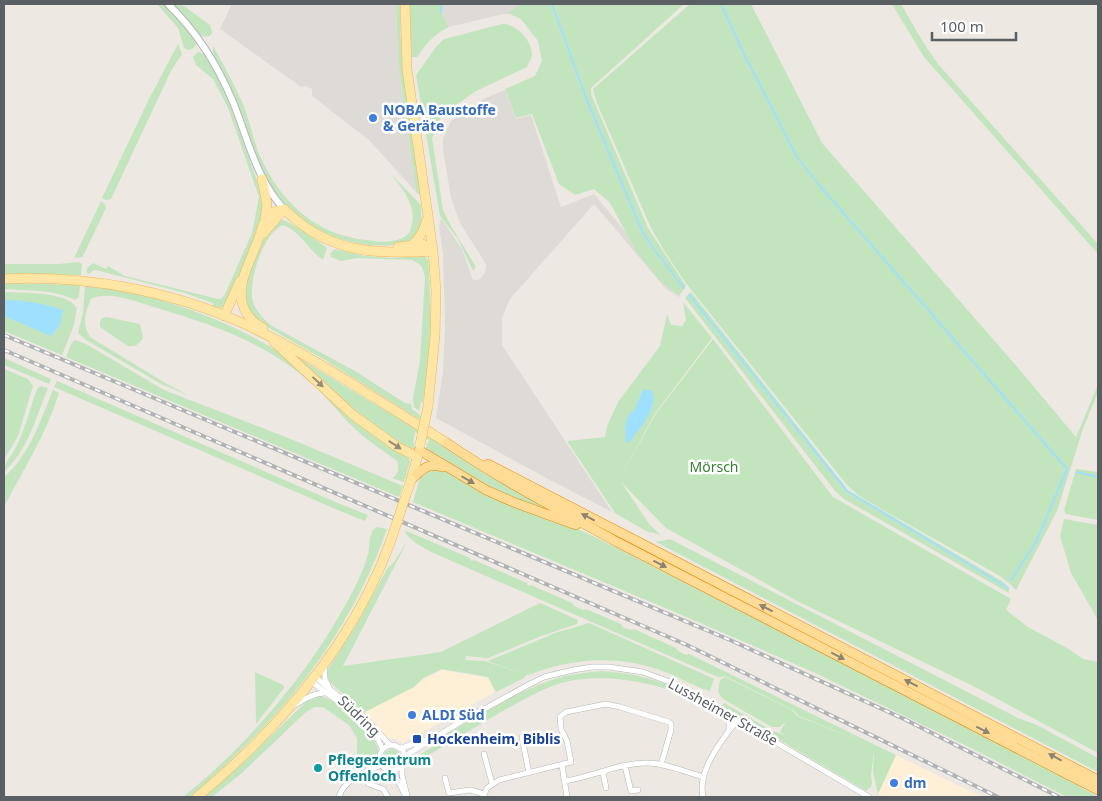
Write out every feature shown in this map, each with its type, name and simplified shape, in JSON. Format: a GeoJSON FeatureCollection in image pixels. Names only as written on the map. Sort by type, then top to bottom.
{"type":"FeatureCollection","features":[{"type":"Feature","properties":{"kind":"highway"},"geometry":{"type":"LineString","coordinates":[[446,443],[513,485],[617,542],[1098,790]]}},
{"type":"Feature","properties":{"kind":"highway"},"geometry":{"type":"LineString","coordinates":[[446,443],[1098,780]]}},
{"type":"Feature","properties":{"kind":"highway"},"geometry":{"type":"LineString","coordinates":[[419,451],[498,495],[617,542]]}},
{"type":"Feature","properties":{"kind":"highway"},"geometry":{"type":"LineString","coordinates":[[411,480],[425,467],[432,465],[450,469]]}},
{"type":"Feature","properties":{"kind":"main road"},"geometry":{"type":"LineString","coordinates":[[197,797],[243,758],[290,708],[324,664],[366,597],[381,567],[392,540],[419,451],[428,406],[435,336],[436,291],[434,251],[407,70],[404,4]]}},
{"type":"Feature","properties":{"kind":"main road"},"geometry":{"type":"LineString","coordinates":[[224,316],[244,274],[265,220],[267,204],[262,179]]}},
{"type":"Feature","properties":{"kind":"main road"},"geometry":{"type":"LineString","coordinates":[[265,220],[272,212],[284,209]]}},
{"type":"Feature","properties":{"kind":"main road"},"geometry":{"type":"LineString","coordinates":[[284,209],[296,221],[315,234],[354,249],[389,253],[434,251]]}},
{"type":"Feature","properties":{"kind":"main road"},"geometry":{"type":"LineString","coordinates":[[258,240],[284,209]]}},
{"type":"Feature","properties":{"kind":"main road"},"geometry":{"type":"LineString","coordinates":[[411,246],[424,229],[428,213]]}},
{"type":"Feature","properties":{"kind":"main road"},"geometry":{"type":"LineString","coordinates":[[378,251],[423,244],[434,251]]}},
{"type":"Feature","properties":{"kind":"main road"},"geometry":{"type":"LineString","coordinates":[[244,274],[241,295],[245,310],[252,321],[281,342],[446,443]]}},
{"type":"Feature","properties":{"kind":"main road"},"geometry":{"type":"LineString","coordinates":[[4,280],[55,279],[118,286],[177,299],[224,316],[281,342]]}},
{"type":"Feature","properties":{"kind":"main road"},"geometry":{"type":"LineString","coordinates":[[269,336],[281,350],[304,368],[352,414],[396,446],[419,451]]}},
{"type":"Feature","properties":{"kind":"street"},"geometry":{"type":"LineString","coordinates":[[168,4],[202,45],[224,80],[262,179],[284,209]]}},
{"type":"Feature","properties":{"kind":"street","name":"Südring"},"geometry":{"type":"LineString","coordinates":[[324,664],[327,690],[369,729],[379,741],[382,750],[380,754],[381,764]]}},
{"type":"Feature","properties":{"kind":"street","name":"Lussheimer Straße"},"geometry":{"type":"LineString","coordinates":[[405,756],[430,739],[528,685],[559,673],[592,667],[628,669],[662,678],[694,694],[869,797]]}},
{"type":"Feature","properties":{"kind":"street","name":"Südring"},"geometry":{"type":"LineString","coordinates":[[313,680],[363,716],[390,745],[401,748]]}},
{"type":"Feature","properties":{"kind":"street","name":"Südring"},"geometry":{"type":"LineString","coordinates":[[290,708],[307,697],[327,690]]}},
{"type":"Feature","properties":{"kind":"street"},"geometry":{"type":"LineString","coordinates":[[445,778],[449,795],[470,790],[484,796],[492,783],[498,780],[571,762],[567,740],[561,729],[561,714],[583,707],[606,704],[665,720],[671,724],[661,765]]}},
{"type":"Feature","properties":{"kind":"street"},"geometry":{"type":"LineString","coordinates":[[729,730],[732,716]]}},
{"type":"Feature","properties":{"kind":"street"},"geometry":{"type":"LineString","coordinates":[[703,797],[703,777],[706,768],[729,730],[738,720]]}},
{"type":"Feature","properties":{"kind":"street"},"geometry":{"type":"LineString","coordinates":[[522,737],[528,772]]}},
{"type":"Feature","properties":{"kind":"street","name":"Lussheimer Straße"},"geometry":{"type":"LineString","coordinates":[[401,748],[430,739]]}},
{"type":"Feature","properties":{"kind":"street","name":"Südring"},"geometry":{"type":"LineString","coordinates":[[382,750],[390,745]]}},
{"type":"Feature","properties":{"kind":"street"},"geometry":{"type":"LineString","coordinates":[[401,748],[405,756],[402,767],[407,797]]}},
{"type":"Feature","properties":{"kind":"street"},"geometry":{"type":"LineString","coordinates":[[484,754],[492,783]]}},
{"type":"Feature","properties":{"kind":"street"},"geometry":{"type":"LineString","coordinates":[[565,781],[586,778],[625,766],[647,763],[703,777]]}},
{"type":"Feature","properties":{"kind":"street"},"geometry":{"type":"LineString","coordinates":[[339,797],[344,786],[361,774],[381,764],[388,770],[393,771],[402,767]]}},
{"type":"Feature","properties":{"kind":"street"},"geometry":{"type":"LineString","coordinates":[[562,765],[567,797]]}},
{"type":"Feature","properties":{"kind":"street"},"geometry":{"type":"LineString","coordinates":[[625,766],[631,791],[638,790]]}},
{"type":"Feature","properties":{"kind":"street"},"geometry":{"type":"LineString","coordinates":[[393,771],[407,797]]}},
{"type":"Feature","properties":{"kind":"street"},"geometry":{"type":"LineString","coordinates":[[603,772],[606,788]]}},
{"type":"Feature","properties":{"kind":"street"},"geometry":{"type":"LineString","coordinates":[[361,774],[369,784],[383,789],[388,797]]}},
{"type":"Feature","properties":{"kind":"shaded area","name":"NOBA Baustoffe & Geräte"},"geometry":{"type":"Polygon","coordinates":[[[232,4],[396,4],[398,61],[416,192],[369,140],[312,96],[312,89],[305,86],[301,87],[220,29],[232,4]]]}},
{"type":"Feature","properties":{"kind":"shaded area"},"geometry":{"type":"Polygon","coordinates":[[[443,4],[530,4],[514,14],[503,14],[449,27],[442,13],[443,4]]]}},
{"type":"Feature","properties":{"kind":"shaded area"},"geometry":{"type":"Polygon","coordinates":[[[505,90],[516,119],[531,115],[561,207],[594,194],[681,298],[666,289],[594,204],[510,299],[502,318],[502,345],[612,512],[436,418],[443,372],[445,328],[443,255],[439,226],[441,218],[462,249],[473,280],[478,280],[485,273],[486,264],[460,223],[451,198],[443,139],[451,121],[483,99],[505,90]]]}},
{"type":"Feature","properties":{"kind":"shaded area"},"geometry":{"type":"Polygon","coordinates":[[[442,670],[488,678],[495,692],[403,743],[396,739],[386,739],[374,723],[363,713],[414,687],[424,679],[442,670]]]}},
{"type":"Feature","properties":{"kind":"shaded area"},"geometry":{"type":"Polygon","coordinates":[[[896,755],[982,797],[883,797],[878,794],[896,755]]]}},
{"type":"Feature","properties":{"kind":"green space"},"geometry":{"type":"Polygon","coordinates":[[[157,4],[163,4],[177,18],[197,43],[194,48],[188,50],[184,48],[178,28],[157,4]]]}},
{"type":"Feature","properties":{"kind":"green space"},"geometry":{"type":"Polygon","coordinates":[[[172,4],[181,4],[210,25],[212,32],[210,36],[201,36],[172,4]]]}},
{"type":"Feature","properties":{"kind":"green space"},"geometry":{"type":"Polygon","coordinates":[[[396,4],[400,4],[404,76],[421,196],[416,192],[398,61],[396,4]]]}},
{"type":"Feature","properties":{"kind":"green space"},"geometry":{"type":"Polygon","coordinates":[[[409,4],[443,4],[442,13],[449,27],[431,40],[417,57],[412,57],[409,4]]]}},
{"type":"Feature","properties":{"kind":"green space"},"geometry":{"type":"Polygon","coordinates":[[[521,4],[684,4],[591,88],[591,94],[648,228],[686,286],[679,296],[660,281],[636,251],[610,203],[594,189],[575,195],[559,184],[532,114],[516,118],[505,89],[535,76],[542,61],[538,41],[521,19],[508,13],[521,4]]]}},
{"type":"Feature","properties":{"kind":"green space"},"geometry":{"type":"Polygon","coordinates":[[[690,4],[751,4],[822,143],[1076,437],[1098,385],[1098,392],[1083,429],[1057,511],[1016,590],[1000,576],[883,510],[858,495],[847,485],[685,282],[651,228],[596,101],[593,89],[690,4]]]}},
{"type":"Feature","properties":{"kind":"green space"},"geometry":{"type":"Polygon","coordinates":[[[892,4],[901,4],[938,64],[1098,244],[1098,254],[924,57],[892,4]]]}},
{"type":"Feature","properties":{"kind":"green space"},"geometry":{"type":"Polygon","coordinates":[[[502,24],[513,26],[527,39],[532,50],[532,56],[527,67],[476,91],[450,109],[441,117],[432,138],[443,210],[476,267],[473,271],[458,239],[440,216],[416,75],[444,39],[502,24]]]}},
{"type":"Feature","properties":{"kind":"green space"},"geometry":{"type":"Polygon","coordinates":[[[178,44],[182,54],[171,71],[111,199],[106,200],[102,198],[149,99],[178,44]]]}},
{"type":"Feature","properties":{"kind":"green space"},"geometry":{"type":"Polygon","coordinates":[[[213,46],[243,104],[261,158],[269,174],[279,189],[302,214],[331,231],[348,237],[383,242],[405,237],[409,233],[412,224],[412,208],[405,193],[390,173],[421,205],[420,227],[415,237],[404,244],[395,245],[354,243],[334,237],[316,228],[284,204],[261,169],[233,94],[214,57],[213,46]]]}},
{"type":"Feature","properties":{"kind":"green space"},"geometry":{"type":"Polygon","coordinates":[[[198,52],[205,54],[220,80],[264,200],[262,219],[242,273],[225,308],[213,307],[213,303],[185,293],[96,270],[89,274],[87,273],[87,268],[93,263],[106,269],[108,266],[125,276],[218,299],[221,299],[225,294],[252,233],[259,197],[228,108],[213,79],[196,65],[193,57],[198,52]]]}},
{"type":"Feature","properties":{"kind":"green space"},"geometry":{"type":"Polygon","coordinates":[[[101,201],[105,204],[106,208],[84,254],[82,257],[74,258],[101,201]]]}},
{"type":"Feature","properties":{"kind":"green space"},"geometry":{"type":"Polygon","coordinates":[[[283,220],[313,237],[327,248],[323,260],[299,235],[288,227],[282,225],[276,230],[268,239],[261,252],[253,278],[253,302],[258,312],[272,326],[355,371],[405,403],[411,404],[412,409],[421,416],[420,420],[325,360],[260,323],[246,307],[244,285],[262,242],[278,221],[283,220]]]}},
{"type":"Feature","properties":{"kind":"green space"},"geometry":{"type":"Polygon","coordinates":[[[334,249],[366,256],[392,258],[424,256],[428,260],[430,295],[429,349],[426,384],[423,402],[421,402],[419,411],[414,407],[413,397],[420,361],[425,277],[420,264],[412,260],[357,258],[341,261],[331,257],[330,254],[334,249]]]}},
{"type":"Feature","properties":{"kind":"green space"},"geometry":{"type":"Polygon","coordinates":[[[78,262],[82,264],[81,275],[4,274],[4,264],[78,262]]]}},
{"type":"Feature","properties":{"kind":"green space"},"geometry":{"type":"Polygon","coordinates":[[[4,284],[80,285],[79,297],[75,300],[49,292],[4,289],[4,284]]]}},
{"type":"Feature","properties":{"kind":"green space"},"geometry":{"type":"Polygon","coordinates":[[[85,286],[134,293],[186,308],[235,328],[279,352],[408,457],[410,462],[404,482],[392,478],[398,471],[397,461],[357,431],[311,382],[269,352],[232,334],[131,300],[113,296],[91,299],[85,318],[86,328],[90,337],[190,396],[161,384],[86,340],[78,333],[83,312],[85,286]]]}},
{"type":"Feature","properties":{"kind":"green space"},"geometry":{"type":"Polygon","coordinates":[[[4,292],[44,294],[64,298],[72,302],[77,308],[74,325],[62,355],[4,331],[4,292]]]}},
{"type":"Feature","properties":{"kind":"green space"},"geometry":{"type":"Polygon","coordinates":[[[691,292],[848,490],[1005,583],[1009,593],[844,499],[835,491],[685,298],[691,292]]]}},
{"type":"Feature","properties":{"kind":"green space","name":"Mörsch"},"geometry":{"type":"Polygon","coordinates":[[[683,302],[712,338],[654,415],[619,480],[655,415],[713,339],[833,497],[1011,599],[1006,610],[1028,627],[1083,659],[1098,662],[1098,753],[977,688],[797,601],[666,528],[621,482],[650,525],[661,535],[646,531],[615,513],[567,441],[605,437],[607,426],[618,402],[660,346],[667,314],[671,325],[682,326],[686,320],[683,302]]]}},
{"type":"Feature","properties":{"kind":"green space"},"geometry":{"type":"Polygon","coordinates":[[[107,317],[140,324],[143,338],[137,345],[128,346],[100,327],[102,318],[107,317]]]}},
{"type":"Feature","properties":{"kind":"green space"},"geometry":{"type":"Polygon","coordinates":[[[75,340],[86,344],[164,390],[286,437],[403,486],[399,497],[66,357],[71,344],[75,340]]]}},
{"type":"Feature","properties":{"kind":"green space"},"geometry":{"type":"Polygon","coordinates":[[[292,354],[494,476],[566,516],[524,504],[490,488],[425,449],[429,440],[415,432],[413,443],[415,444],[413,450],[411,450],[369,424],[292,354]]]}},
{"type":"Feature","properties":{"kind":"green space"},"geometry":{"type":"Polygon","coordinates":[[[4,358],[51,379],[49,384],[4,365],[4,358]]]}},
{"type":"Feature","properties":{"kind":"green space"},"geometry":{"type":"Polygon","coordinates":[[[4,369],[28,379],[33,386],[18,436],[4,460],[4,369]]]}},
{"type":"Feature","properties":{"kind":"green space"},"geometry":{"type":"Polygon","coordinates":[[[57,381],[368,515],[365,521],[340,511],[54,387],[57,381]]]}},
{"type":"Feature","properties":{"kind":"green space"},"geometry":{"type":"Polygon","coordinates":[[[41,386],[48,388],[30,433],[19,454],[4,472],[5,464],[16,447],[23,431],[37,389],[41,386]]]}},
{"type":"Feature","properties":{"kind":"green space"},"geometry":{"type":"Polygon","coordinates":[[[53,390],[59,393],[54,408],[34,451],[4,507],[4,477],[28,448],[53,390]]]}},
{"type":"Feature","properties":{"kind":"green space"},"geometry":{"type":"Polygon","coordinates":[[[438,467],[593,536],[920,703],[1098,797],[1067,797],[967,746],[811,671],[413,502],[421,474],[438,467]]]}},
{"type":"Feature","properties":{"kind":"green space"},"geometry":{"type":"Polygon","coordinates":[[[1076,469],[1098,472],[1098,520],[1066,514],[1064,510],[1076,469]]]}},
{"type":"Feature","properties":{"kind":"green space"},"geometry":{"type":"Polygon","coordinates":[[[553,503],[1098,784],[1098,786],[603,531],[553,503]]]}},
{"type":"Feature","properties":{"kind":"green space"},"geometry":{"type":"Polygon","coordinates":[[[1064,519],[1098,525],[1098,620],[1071,573],[1060,536],[1064,519]]]}},
{"type":"Feature","properties":{"kind":"green space"},"geometry":{"type":"Polygon","coordinates":[[[377,527],[387,529],[364,585],[350,612],[317,664],[279,711],[243,748],[191,797],[183,797],[227,758],[269,714],[307,666],[339,616],[355,586],[368,554],[372,532],[377,527]]]}},
{"type":"Feature","properties":{"kind":"green space"},"geometry":{"type":"Polygon","coordinates":[[[404,530],[470,558],[471,561],[474,560],[527,583],[528,586],[531,585],[572,603],[583,610],[586,609],[621,624],[622,627],[634,629],[676,648],[686,655],[689,654],[896,755],[878,794],[873,772],[874,750],[872,783],[871,787],[866,791],[722,706],[724,703],[771,730],[786,736],[780,732],[786,721],[780,727],[772,727],[723,699],[718,692],[720,680],[725,677],[792,710],[797,716],[865,743],[799,716],[793,710],[725,676],[713,675],[431,552],[412,540],[404,530]]]}},
{"type":"Feature","properties":{"kind":"green space"},"geometry":{"type":"Polygon","coordinates":[[[670,539],[1018,718],[1037,725],[1098,758],[1098,772],[656,542],[670,539]]]}},
{"type":"Feature","properties":{"kind":"green space"},"geometry":{"type":"Polygon","coordinates":[[[408,540],[343,666],[441,652],[540,603],[578,620],[577,624],[544,635],[488,658],[466,656],[465,660],[485,661],[520,673],[488,661],[555,633],[589,623],[714,679],[710,691],[660,670],[627,662],[594,660],[561,665],[526,675],[524,678],[496,692],[488,677],[442,669],[423,678],[414,687],[363,713],[329,681],[328,669],[357,624],[387,569],[394,562],[408,540]]]}},
{"type":"Feature","properties":{"kind":"green space"},"geometry":{"type":"Polygon","coordinates":[[[601,671],[629,674],[655,680],[705,703],[702,705],[669,690],[630,681],[591,679],[572,681],[555,685],[523,700],[410,767],[411,760],[416,754],[417,756],[445,740],[443,736],[510,698],[558,678],[601,671]]]}},
{"type":"Feature","properties":{"kind":"green space"},"geometry":{"type":"Polygon","coordinates":[[[255,672],[283,685],[284,688],[256,724],[255,672]]]}},
{"type":"Feature","properties":{"kind":"green space"},"geometry":{"type":"Polygon","coordinates":[[[319,696],[328,699],[353,715],[374,739],[378,751],[377,761],[368,769],[362,766],[357,754],[357,738],[349,725],[323,707],[314,707],[306,712],[242,773],[212,797],[202,797],[243,763],[307,701],[319,696]]]}},
{"type":"Feature","properties":{"kind":"green space"},"geometry":{"type":"Polygon","coordinates":[[[392,749],[398,752],[401,758],[398,764],[392,767],[386,764],[383,758],[386,752],[392,749]]]}},
{"type":"Feature","properties":{"kind":"water"},"geometry":{"type":"Polygon","coordinates":[[[4,300],[34,302],[63,310],[60,325],[51,336],[4,316],[4,300]]]}},
{"type":"Feature","properties":{"kind":"water"},"geometry":{"type":"Polygon","coordinates":[[[643,389],[652,391],[653,404],[643,425],[629,443],[626,442],[625,427],[628,416],[635,409],[643,389]]]}},
{"type":"Feature","properties":{"kind":"waterway"},"geometry":{"type":"LineString","coordinates":[[441,13],[442,4]]}},
{"type":"Feature","properties":{"kind":"waterway"},"geometry":{"type":"LineString","coordinates":[[552,4],[586,98],[642,231],[684,288]]}},
{"type":"Feature","properties":{"kind":"waterway"},"geometry":{"type":"LineString","coordinates":[[721,4],[743,52],[797,157],[819,185],[1067,469],[1036,542],[1011,580]]}},
{"type":"Feature","properties":{"kind":"waterway"},"geometry":{"type":"LineString","coordinates":[[689,295],[847,491],[1008,588]]}},
{"type":"Feature","properties":{"kind":"waterway"},"geometry":{"type":"LineString","coordinates":[[1077,472],[1098,477]]}},
{"type":"Feature","properties":{"kind":"railway"},"geometry":{"type":"LineString","coordinates":[[4,335],[730,640],[904,719],[1059,797]]}},
{"type":"Feature","properties":{"kind":"railway"},"geometry":{"type":"LineString","coordinates":[[4,350],[687,645],[998,797]]}},
{"type":"Feature","properties":{"kind":"place","name":"NOBA Baustoffe & Geräte"},"geometry":{"type":"Point","coordinates":[373,118]}},
{"type":"Feature","properties":{"kind":"place","name":"ALDI Süd"},"geometry":{"type":"Point","coordinates":[412,715]}},
{"type":"Feature","properties":{"kind":"place","name":"Hockenheim, Biblis"},"geometry":{"type":"Point","coordinates":[417,739]}},
{"type":"Feature","properties":{"kind":"place","name":"Pflegezentrum Offenloch"},"geometry":{"type":"Point","coordinates":[318,768]}},
{"type":"Feature","properties":{"kind":"place","name":"dm"},"geometry":{"type":"Point","coordinates":[894,783]}}]}
